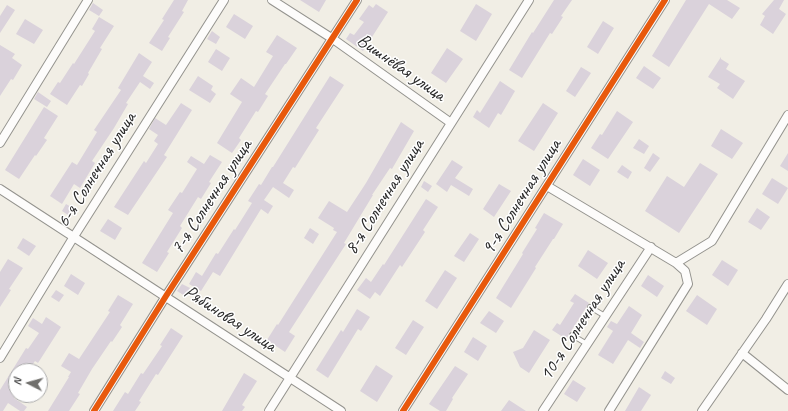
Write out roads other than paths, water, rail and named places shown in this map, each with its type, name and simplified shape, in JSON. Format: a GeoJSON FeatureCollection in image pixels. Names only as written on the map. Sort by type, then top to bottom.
{"type":"FeatureCollection","features":[{"type":"Feature","properties":{"kind":"street"},"geometry":{"type":"LineString","coordinates":[[0,143],[88,0]]}},
{"type":"Feature","properties":{"kind":"street","name":"6-я Солнечная улица"},"geometry":{"type":"LineString","coordinates":[[0,358],[73,238],[224,0]]}},
{"type":"Feature","properties":{"kind":"street","name":"Вишнёвая улица"},"geometry":{"type":"LineString","coordinates":[[272,0],[333,39],[451,123]]}},
{"type":"Feature","properties":{"kind":"street","name":"7-я Солнечная улица"},"geometry":{"type":"LineString","coordinates":[[94,411],[166,296],[357,0]]}},
{"type":"Feature","properties":{"kind":"street","name":"8-я Солнечная улица"},"geometry":{"type":"LineString","coordinates":[[269,411],[529,0]]}},
{"type":"Feature","properties":{"kind":"street","name":"9-я Солнечная улица"},"geometry":{"type":"LineString","coordinates":[[403,411],[665,0]]}},
{"type":"Feature","properties":{"kind":"street"},"geometry":{"type":"LineString","coordinates":[[676,263],[712,241],[788,115]]}},
{"type":"Feature","properties":{"kind":"street"},"geometry":{"type":"LineString","coordinates":[[547,186],[676,263],[684,271],[688,284],[609,411]]}},
{"type":"Feature","properties":{"kind":"street","name":"Рябиновая улица"},"geometry":{"type":"LineString","coordinates":[[0,190],[166,296],[341,411]]}},
{"type":"Feature","properties":{"kind":"street","name":"10-я Солнечная улица"},"geometry":{"type":"LineString","coordinates":[[543,411],[651,247]]}},
{"type":"Feature","properties":{"kind":"street"},"geometry":{"type":"LineString","coordinates":[[702,411],[788,284]]}},
{"type":"Feature","properties":{"kind":"street"},"geometry":{"type":"LineString","coordinates":[[742,353],[788,390]]}},
{"type":"Feature","properties":{"kind":"lane"},"geometry":{"type":"LineString","coordinates":[[590,306],[605,316]]}},
{"type":"Feature","properties":{"kind":"lane"},"geometry":{"type":"LineString","coordinates":[[572,335],[587,344]]}}]}
